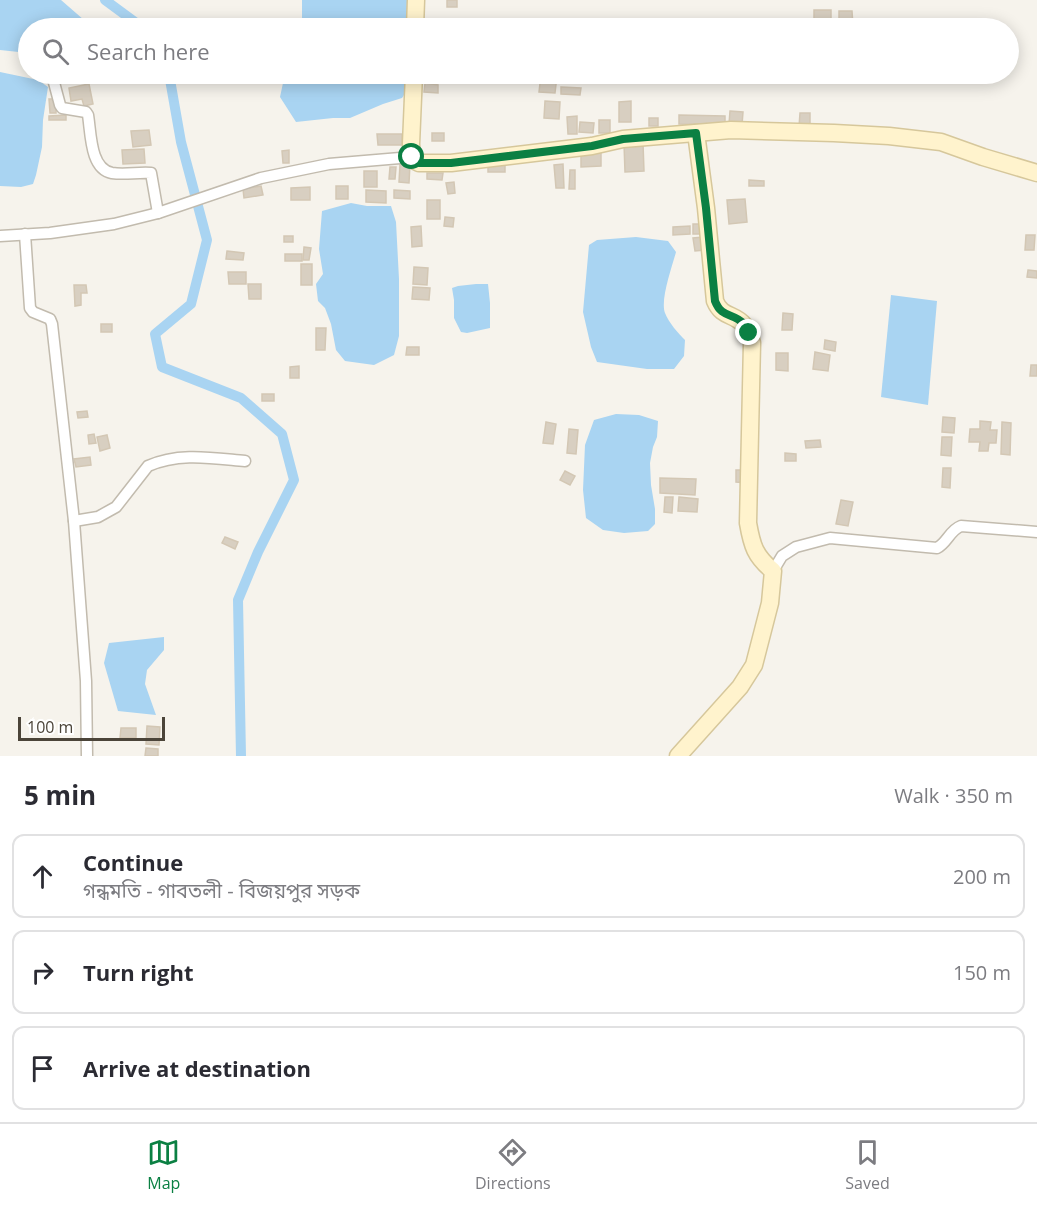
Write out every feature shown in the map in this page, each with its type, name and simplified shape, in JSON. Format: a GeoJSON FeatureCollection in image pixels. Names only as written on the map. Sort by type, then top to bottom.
{"type":"FeatureCollection","features":[{"type":"Feature","properties":{"kind":"main road"},"geometry":{"type":"LineString","coordinates":[[415,18],[416,0]]}},
{"type":"Feature","properties":{"kind":"main road"},"geometry":{"type":"LineString","coordinates":[[414,84],[411,144],[412,157],[419,163],[451,163],[592,146],[623,139],[731,130],[889,136],[941,142],[1037,172]]}},
{"type":"Feature","properties":{"kind":"main road"},"geometry":{"type":"LineString","coordinates":[[678,756],[740,687],[754,665],[770,603],[773,571],[762,562],[754,549],[748,523],[752,343],[744,324],[718,309],[715,301],[696,133]]}},
{"type":"Feature","properties":{"kind":"street"},"geometry":{"type":"LineString","coordinates":[[54,84],[62,108],[86,112],[88,115],[94,157],[101,168],[113,173],[150,173],[164,211]]}},
{"type":"Feature","properties":{"kind":"street"},"geometry":{"type":"LineString","coordinates":[[0,236],[50,233],[114,224],[164,211],[261,178],[329,164],[412,157]]}},
{"type":"Feature","properties":{"kind":"street"},"geometry":{"type":"LineString","coordinates":[[25,234],[30,309],[50,319],[52,324],[74,521],[86,681],[87,756]]}},
{"type":"Feature","properties":{"kind":"street"},"geometry":{"type":"LineString","coordinates":[[74,521],[98,517],[116,507],[148,466],[154,463],[169,458],[194,457],[245,461]]}},
{"type":"Feature","properties":{"kind":"street"},"geometry":{"type":"LineString","coordinates":[[773,571],[782,556],[796,547],[830,538],[937,548],[957,527],[961,526],[1037,532]]}},
{"type":"Feature","properties":{"kind":"water"},"geometry":{"type":"Polygon","coordinates":[[[0,0],[61,0],[82,18],[18,18],[18,52],[0,50],[0,0]]]}},
{"type":"Feature","properties":{"kind":"water"},"geometry":{"type":"Polygon","coordinates":[[[302,0],[407,0],[407,18],[302,18],[302,0]]]}},
{"type":"Feature","properties":{"kind":"water"},"geometry":{"type":"Polygon","coordinates":[[[0,72],[18,76],[18,84],[44,84],[48,87],[42,147],[33,184],[21,187],[0,186],[0,72]]]}},
{"type":"Feature","properties":{"kind":"water"},"geometry":{"type":"Polygon","coordinates":[[[283,84],[406,84],[406,92],[402,98],[350,118],[296,122],[280,97],[283,84]]]}},
{"type":"Feature","properties":{"kind":"water"},"geometry":{"type":"Polygon","coordinates":[[[351,203],[391,206],[396,222],[399,336],[394,355],[374,365],[345,361],[336,350],[331,324],[325,308],[318,301],[316,284],[323,274],[319,249],[322,211],[351,203]]]}},
{"type":"Feature","properties":{"kind":"water"},"geometry":{"type":"Polygon","coordinates":[[[636,237],[668,241],[676,252],[664,300],[665,313],[685,340],[684,356],[674,369],[647,369],[597,362],[591,347],[583,312],[589,245],[597,240],[636,237]]]}},
{"type":"Feature","properties":{"kind":"water"},"geometry":{"type":"Polygon","coordinates":[[[488,284],[490,328],[467,333],[461,332],[454,318],[452,288],[488,284]]]}},
{"type":"Feature","properties":{"kind":"water"},"geometry":{"type":"Polygon","coordinates":[[[891,295],[937,301],[928,405],[881,397],[891,295]]]}},
{"type":"Feature","properties":{"kind":"water"},"geometry":{"type":"Polygon","coordinates":[[[616,414],[639,415],[658,421],[657,437],[650,463],[655,524],[648,531],[624,533],[603,530],[586,518],[583,490],[585,445],[594,420],[616,414]]]}},
{"type":"Feature","properties":{"kind":"water"},"geometry":{"type":"Polygon","coordinates":[[[164,637],[164,650],[147,670],[145,684],[156,715],[118,711],[104,663],[109,643],[164,637]]]}},
{"type":"Feature","properties":{"kind":"building"},"geometry":{"type":"Polygon","coordinates":[[[447,0],[457,0],[457,7],[447,7],[447,0]]]}},
{"type":"Feature","properties":{"kind":"building"},"geometry":{"type":"Polygon","coordinates":[[[814,10],[831,10],[831,18],[814,18],[814,10]]]}},
{"type":"Feature","properties":{"kind":"building"},"geometry":{"type":"Polygon","coordinates":[[[839,11],[852,11],[852,18],[839,18],[839,11]]]}},
{"type":"Feature","properties":{"kind":"building"},"geometry":{"type":"Polygon","coordinates":[[[89,84],[93,104],[84,106],[82,99],[71,101],[69,88],[89,84]]]}},
{"type":"Feature","properties":{"kind":"building"},"geometry":{"type":"Polygon","coordinates":[[[425,84],[438,85],[438,93],[424,92],[425,84]]]}},
{"type":"Feature","properties":{"kind":"building"},"geometry":{"type":"Polygon","coordinates":[[[540,84],[556,84],[555,93],[539,92],[540,84]]]}},
{"type":"Feature","properties":{"kind":"building"},"geometry":{"type":"Polygon","coordinates":[[[561,87],[581,88],[580,95],[561,94],[561,87]]]}},
{"type":"Feature","properties":{"kind":"building"},"geometry":{"type":"Polygon","coordinates":[[[49,99],[56,99],[56,113],[50,113],[49,99]]]}},
{"type":"Feature","properties":{"kind":"building"},"geometry":{"type":"Polygon","coordinates":[[[545,101],[560,102],[559,119],[544,118],[545,101]]]}},
{"type":"Feature","properties":{"kind":"building"},"geometry":{"type":"Polygon","coordinates":[[[631,101],[631,122],[619,122],[619,102],[631,101]]]}},
{"type":"Feature","properties":{"kind":"building"},"geometry":{"type":"Polygon","coordinates":[[[730,111],[743,112],[742,125],[729,124],[730,111]]]}},
{"type":"Feature","properties":{"kind":"building"},"geometry":{"type":"Polygon","coordinates":[[[800,113],[810,113],[810,127],[799,127],[800,113]]]}},
{"type":"Feature","properties":{"kind":"building"},"geometry":{"type":"Polygon","coordinates":[[[66,115],[66,120],[49,120],[49,116],[66,115]]]}},
{"type":"Feature","properties":{"kind":"building"},"geometry":{"type":"Polygon","coordinates":[[[679,115],[725,116],[725,125],[679,124],[679,115]]]}},
{"type":"Feature","properties":{"kind":"building"},"geometry":{"type":"Polygon","coordinates":[[[577,116],[577,134],[568,134],[567,117],[577,116]]]}},
{"type":"Feature","properties":{"kind":"building"},"geometry":{"type":"Polygon","coordinates":[[[649,118],[658,118],[658,126],[649,126],[649,118]]]}},
{"type":"Feature","properties":{"kind":"building"},"geometry":{"type":"Polygon","coordinates":[[[599,120],[610,120],[610,133],[599,133],[599,120]]]}},
{"type":"Feature","properties":{"kind":"building"},"geometry":{"type":"Polygon","coordinates":[[[580,122],[594,123],[593,133],[579,132],[580,122]]]}},
{"type":"Feature","properties":{"kind":"building"},"geometry":{"type":"Polygon","coordinates":[[[149,130],[151,145],[133,147],[131,131],[149,130]]]}},
{"type":"Feature","properties":{"kind":"building"},"geometry":{"type":"Polygon","coordinates":[[[432,133],[444,133],[444,141],[432,141],[432,133]]]}},
{"type":"Feature","properties":{"kind":"building"},"geometry":{"type":"Polygon","coordinates":[[[377,134],[402,134],[402,145],[378,145],[377,134]]]}},
{"type":"Feature","properties":{"kind":"building"},"geometry":{"type":"Polygon","coordinates":[[[643,143],[644,171],[625,172],[624,144],[643,143]]]}},
{"type":"Feature","properties":{"kind":"building"},"geometry":{"type":"Polygon","coordinates":[[[144,149],[145,163],[123,164],[122,150],[144,149]]]}},
{"type":"Feature","properties":{"kind":"building"},"geometry":{"type":"Polygon","coordinates":[[[289,150],[289,163],[283,163],[282,151],[289,150]]]}},
{"type":"Feature","properties":{"kind":"building"},"geometry":{"type":"Polygon","coordinates":[[[581,151],[601,151],[601,166],[581,167],[581,151]]]}},
{"type":"Feature","properties":{"kind":"building"},"geometry":{"type":"Polygon","coordinates":[[[488,163],[505,163],[505,172],[488,172],[488,163]]]}},
{"type":"Feature","properties":{"kind":"building"},"geometry":{"type":"Polygon","coordinates":[[[400,164],[410,164],[409,183],[399,182],[400,164]]]}},
{"type":"Feature","properties":{"kind":"building"},"geometry":{"type":"Polygon","coordinates":[[[563,164],[564,188],[556,188],[554,165],[563,164]]]}},
{"type":"Feature","properties":{"kind":"building"},"geometry":{"type":"Polygon","coordinates":[[[390,167],[396,167],[395,179],[389,179],[390,167]]]}},
{"type":"Feature","properties":{"kind":"building"},"geometry":{"type":"Polygon","coordinates":[[[570,170],[575,170],[575,189],[569,189],[570,170]]]}},
{"type":"Feature","properties":{"kind":"building"},"geometry":{"type":"Polygon","coordinates":[[[364,171],[377,171],[377,187],[364,187],[364,171]]]}},
{"type":"Feature","properties":{"kind":"building"},"geometry":{"type":"Polygon","coordinates":[[[427,173],[443,173],[442,180],[427,179],[427,173]]]}},
{"type":"Feature","properties":{"kind":"building"},"geometry":{"type":"Polygon","coordinates":[[[749,180],[764,181],[764,186],[749,186],[749,180]]]}},
{"type":"Feature","properties":{"kind":"building"},"geometry":{"type":"Polygon","coordinates":[[[454,182],[455,193],[448,194],[446,183],[454,182]]]}},
{"type":"Feature","properties":{"kind":"building"},"geometry":{"type":"Polygon","coordinates":[[[261,186],[263,195],[244,198],[243,189],[261,186]]]}},
{"type":"Feature","properties":{"kind":"building"},"geometry":{"type":"Polygon","coordinates":[[[336,186],[348,186],[348,199],[336,199],[336,186]]]}},
{"type":"Feature","properties":{"kind":"building"},"geometry":{"type":"Polygon","coordinates":[[[310,187],[310,200],[291,200],[291,188],[310,187]]]}},
{"type":"Feature","properties":{"kind":"building"},"geometry":{"type":"Polygon","coordinates":[[[366,190],[386,191],[386,203],[366,202],[366,190]]]}},
{"type":"Feature","properties":{"kind":"building"},"geometry":{"type":"Polygon","coordinates":[[[394,190],[410,191],[410,199],[394,198],[394,190]]]}},
{"type":"Feature","properties":{"kind":"building"},"geometry":{"type":"Polygon","coordinates":[[[745,199],[747,222],[729,224],[727,200],[745,199]]]}},
{"type":"Feature","properties":{"kind":"building"},"geometry":{"type":"Polygon","coordinates":[[[427,200],[440,200],[440,219],[427,219],[427,200]]]}},
{"type":"Feature","properties":{"kind":"building"},"geometry":{"type":"Polygon","coordinates":[[[445,217],[454,218],[453,227],[444,226],[445,217]]]}},
{"type":"Feature","properties":{"kind":"building"},"geometry":{"type":"Polygon","coordinates":[[[693,224],[702,224],[703,234],[693,234],[693,224]]]}},
{"type":"Feature","properties":{"kind":"building"},"geometry":{"type":"Polygon","coordinates":[[[421,226],[422,246],[412,247],[411,227],[421,226]]]}},
{"type":"Feature","properties":{"kind":"building"},"geometry":{"type":"Polygon","coordinates":[[[690,226],[690,234],[673,235],[673,227],[690,226]]]}},
{"type":"Feature","properties":{"kind":"building"},"geometry":{"type":"Polygon","coordinates":[[[1026,235],[1035,235],[1034,250],[1025,250],[1026,235]]]}},
{"type":"Feature","properties":{"kind":"building"},"geometry":{"type":"Polygon","coordinates":[[[284,236],[293,236],[293,242],[284,242],[284,236]]]}},
{"type":"Feature","properties":{"kind":"building"},"geometry":{"type":"Polygon","coordinates":[[[703,237],[705,250],[695,251],[693,238],[703,237]]]}},
{"type":"Feature","properties":{"kind":"building"},"geometry":{"type":"Polygon","coordinates":[[[304,247],[311,248],[309,260],[303,260],[304,247]]]}},
{"type":"Feature","properties":{"kind":"building"},"geometry":{"type":"Polygon","coordinates":[[[227,251],[244,253],[243,260],[226,259],[227,251]]]}},
{"type":"Feature","properties":{"kind":"building"},"geometry":{"type":"Polygon","coordinates":[[[285,254],[302,254],[302,261],[285,261],[285,254]]]}},
{"type":"Feature","properties":{"kind":"building"},"geometry":{"type":"Polygon","coordinates":[[[301,264],[312,264],[312,285],[301,285],[301,264]]]}},
{"type":"Feature","properties":{"kind":"building"},"geometry":{"type":"Polygon","coordinates":[[[414,267],[428,268],[427,285],[413,284],[414,267]]]}},
{"type":"Feature","properties":{"kind":"building"},"geometry":{"type":"Polygon","coordinates":[[[1028,270],[1037,271],[1037,278],[1027,277],[1028,270]]]}},
{"type":"Feature","properties":{"kind":"building"},"geometry":{"type":"Polygon","coordinates":[[[228,272],[246,272],[246,284],[229,284],[228,272]]]}},
{"type":"Feature","properties":{"kind":"building"},"geometry":{"type":"Polygon","coordinates":[[[248,284],[261,284],[261,299],[249,299],[248,284]]]}},
{"type":"Feature","properties":{"kind":"building"},"geometry":{"type":"Polygon","coordinates":[[[74,285],[86,285],[87,293],[81,293],[81,305],[75,306],[74,285]]]}},
{"type":"Feature","properties":{"kind":"building"},"geometry":{"type":"Polygon","coordinates":[[[413,287],[430,288],[429,300],[412,299],[413,287]]]}},
{"type":"Feature","properties":{"kind":"building"},"geometry":{"type":"Polygon","coordinates":[[[783,313],[793,314],[792,330],[782,330],[783,313]]]}},
{"type":"Feature","properties":{"kind":"building"},"geometry":{"type":"Polygon","coordinates":[[[101,324],[112,324],[112,332],[101,332],[101,324]]]}},
{"type":"Feature","properties":{"kind":"building"},"geometry":{"type":"Polygon","coordinates":[[[316,328],[326,328],[325,350],[316,350],[316,328]]]}},
{"type":"Feature","properties":{"kind":"building"},"geometry":{"type":"Polygon","coordinates":[[[825,340],[836,342],[835,351],[824,349],[825,340]]]}},
{"type":"Feature","properties":{"kind":"building"},"geometry":{"type":"Polygon","coordinates":[[[407,347],[419,347],[419,355],[406,355],[407,347]]]}},
{"type":"Feature","properties":{"kind":"building"},"geometry":{"type":"Polygon","coordinates":[[[815,352],[830,355],[828,371],[813,369],[815,352]]]}},
{"type":"Feature","properties":{"kind":"building"},"geometry":{"type":"Polygon","coordinates":[[[776,353],[788,353],[788,371],[776,370],[776,353]]]}},
{"type":"Feature","properties":{"kind":"building"},"geometry":{"type":"Polygon","coordinates":[[[1031,365],[1037,365],[1037,376],[1030,376],[1031,365]]]}},
{"type":"Feature","properties":{"kind":"building"},"geometry":{"type":"Polygon","coordinates":[[[299,366],[299,378],[290,378],[290,367],[299,366]]]}},
{"type":"Feature","properties":{"kind":"building"},"geometry":{"type":"Polygon","coordinates":[[[262,394],[274,394],[274,401],[262,401],[262,394]]]}},
{"type":"Feature","properties":{"kind":"building"},"geometry":{"type":"Polygon","coordinates":[[[87,411],[88,417],[78,418],[77,412],[87,411]]]}},
{"type":"Feature","properties":{"kind":"building"},"geometry":{"type":"Polygon","coordinates":[[[943,417],[955,418],[954,433],[942,432],[943,417]]]}},
{"type":"Feature","properties":{"kind":"building"},"geometry":{"type":"Polygon","coordinates":[[[980,421],[991,422],[990,430],[997,430],[996,443],[989,443],[988,451],[979,451],[980,442],[969,442],[970,429],[980,429],[980,421]]]}},
{"type":"Feature","properties":{"kind":"building"},"geometry":{"type":"Polygon","coordinates":[[[546,422],[556,424],[553,444],[543,443],[546,422]]]}},
{"type":"Feature","properties":{"kind":"building"},"geometry":{"type":"Polygon","coordinates":[[[1002,422],[1011,423],[1010,455],[1001,454],[1002,422]]]}},
{"type":"Feature","properties":{"kind":"building"},"geometry":{"type":"Polygon","coordinates":[[[569,429],[578,430],[576,454],[567,453],[569,429]]]}},
{"type":"Feature","properties":{"kind":"building"},"geometry":{"type":"Polygon","coordinates":[[[94,434],[96,443],[89,444],[88,435],[94,434]]]}},
{"type":"Feature","properties":{"kind":"building"},"geometry":{"type":"Polygon","coordinates":[[[107,435],[110,448],[100,451],[97,437],[107,435]]]}},
{"type":"Feature","properties":{"kind":"building"},"geometry":{"type":"Polygon","coordinates":[[[942,437],[952,437],[951,456],[941,455],[942,437]]]}},
{"type":"Feature","properties":{"kind":"building"},"geometry":{"type":"Polygon","coordinates":[[[820,440],[821,447],[806,448],[805,441],[820,440]]]}},
{"type":"Feature","properties":{"kind":"building"},"geometry":{"type":"Polygon","coordinates":[[[785,453],[796,454],[796,461],[785,461],[785,453]]]}},
{"type":"Feature","properties":{"kind":"building"},"geometry":{"type":"Polygon","coordinates":[[[90,457],[91,465],[76,467],[74,459],[90,457]]]}},
{"type":"Feature","properties":{"kind":"building"},"geometry":{"type":"Polygon","coordinates":[[[943,468],[951,468],[950,488],[942,487],[943,468]]]}},
{"type":"Feature","properties":{"kind":"building"},"geometry":{"type":"Polygon","coordinates":[[[736,470],[748,470],[747,483],[736,482],[736,470]]]}},
{"type":"Feature","properties":{"kind":"building"},"geometry":{"type":"Polygon","coordinates":[[[565,471],[575,476],[570,485],[560,480],[565,471]]]}},
{"type":"Feature","properties":{"kind":"building"},"geometry":{"type":"Polygon","coordinates":[[[660,478],[696,479],[695,495],[660,493],[660,478]]]}},
{"type":"Feature","properties":{"kind":"building"},"geometry":{"type":"Polygon","coordinates":[[[665,497],[673,497],[672,513],[664,512],[665,497]]]}},
{"type":"Feature","properties":{"kind":"building"},"geometry":{"type":"Polygon","coordinates":[[[679,497],[698,499],[697,512],[678,511],[679,497]]]}},
{"type":"Feature","properties":{"kind":"building"},"geometry":{"type":"Polygon","coordinates":[[[841,500],[853,502],[848,526],[836,524],[841,500]]]}},
{"type":"Feature","properties":{"kind":"building"},"geometry":{"type":"Polygon","coordinates":[[[225,537],[238,542],[235,549],[222,543],[225,537]]]}},
{"type":"Feature","properties":{"kind":"building"},"geometry":{"type":"Polygon","coordinates":[[[147,726],[160,727],[159,745],[146,744],[147,726]]]}},
{"type":"Feature","properties":{"kind":"building"},"geometry":{"type":"Polygon","coordinates":[[[121,728],[136,728],[136,738],[120,738],[121,728]]]}},
{"type":"Feature","properties":{"kind":"building"},"geometry":{"type":"Polygon","coordinates":[[[146,748],[158,749],[158,756],[145,756],[146,748]]]}},
{"type":"Feature","properties":{"kind":"waterway"},"geometry":{"type":"LineString","coordinates":[[105,0],[129,18]]}},
{"type":"Feature","properties":{"kind":"waterway"},"geometry":{"type":"LineString","coordinates":[[171,84],[181,142],[207,240],[191,304],[155,334],[162,367],[241,398],[282,434],[294,480],[258,552],[238,600],[241,756]]}},
{"type":"Feature","properties":{"kind":"route"},"geometry":{"type":"LineString","coordinates":[[412,157],[419,163],[451,163],[592,146],[623,139],[696,133],[715,301],[718,309],[744,324],[749,333]]}}]}
